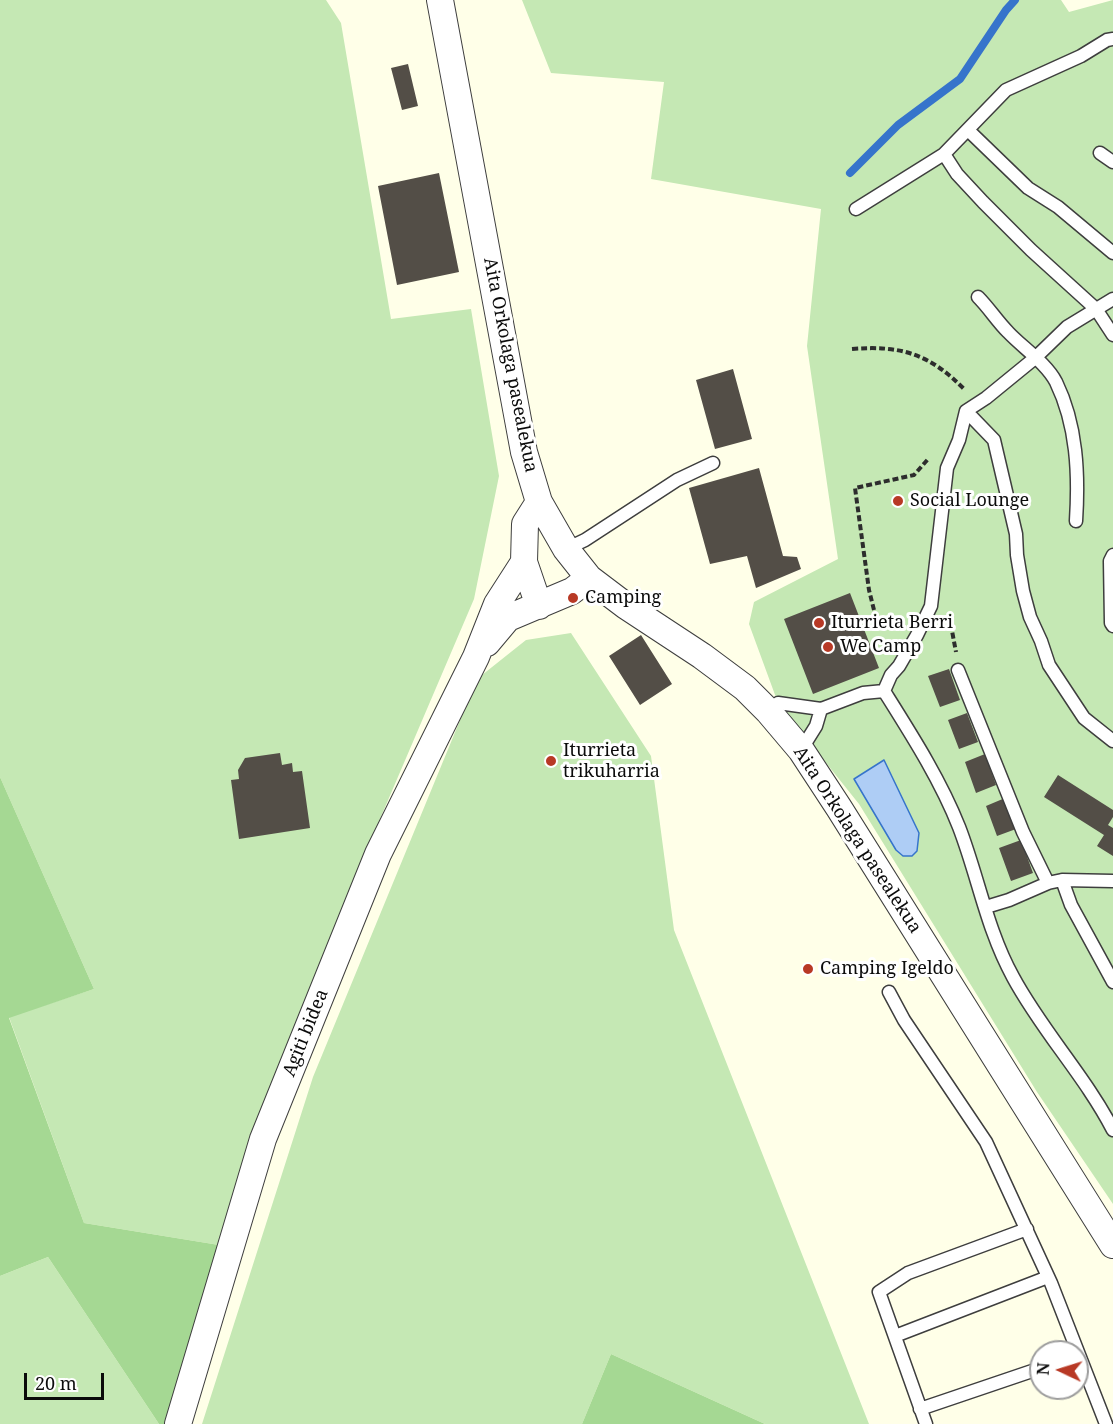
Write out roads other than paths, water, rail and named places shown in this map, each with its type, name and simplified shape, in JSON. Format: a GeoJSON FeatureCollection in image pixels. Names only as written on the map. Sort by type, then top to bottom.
{"type":"FeatureCollection","features":[{"type":"Feature","properties":{"kind":"street","name":"Aita Orkolaga pasealekua"},"geometry":{"type":"LineString","coordinates":[[440,0],[524,452],[539,502],[566,549],[589,578],[745,688],[801,750],[840,808],[1113,1245]]}},
{"type":"Feature","properties":{"kind":"street"},"geometry":{"type":"LineString","coordinates":[[539,502],[525,524],[524,562],[539,606]]}},
{"type":"Feature","properties":{"kind":"street","name":"Agiti bidea"},"geometry":{"type":"LineString","coordinates":[[178,1424],[263,1139],[378,854],[476,657],[497,604],[524,562]]}},
{"type":"Feature","properties":{"kind":"street","name":"Agiti bidea"},"geometry":{"type":"LineString","coordinates":[[476,657],[508,618],[572,591],[589,578]]}},
{"type":"Feature","properties":{"kind":"lane"},"geometry":{"type":"LineString","coordinates":[[856,209],[944,154],[1006,90],[1113,39]]}},
{"type":"Feature","properties":{"kind":"lane"},"geometry":{"type":"LineString","coordinates":[[968,130],[1028,188],[1058,207],[1113,253]]}},
{"type":"Feature","properties":{"kind":"lane"},"geometry":{"type":"LineString","coordinates":[[1100,153],[1113,162]]}},
{"type":"Feature","properties":{"kind":"lane"},"geometry":{"type":"LineString","coordinates":[[944,154],[957,174],[983,202],[1031,250],[1096,309],[1113,335]]}},
{"type":"Feature","properties":{"kind":"lane"},"geometry":{"type":"LineString","coordinates":[[978,297],[1008,332],[1055,380],[1069,417],[1079,482],[1076,521]]}},
{"type":"Feature","properties":{"kind":"lane"},"geometry":{"type":"LineString","coordinates":[[884,691],[931,606],[947,468],[959,440],[966,411],[1035,358],[1066,327],[1113,299]]}},
{"type":"Feature","properties":{"kind":"lane"},"geometry":{"type":"LineString","coordinates":[[966,411],[994,440],[1016,534],[1017,555],[1025,599],[1049,665],[1084,718],[1113,741]]}},
{"type":"Feature","properties":{"kind":"lane"},"geometry":{"type":"LineString","coordinates":[[566,549],[585,540],[677,480],[713,463]]}},
{"type":"Feature","properties":{"kind":"lane"},"geometry":{"type":"LineString","coordinates":[[1113,555],[1110,561],[1111,623],[1113,626]]}},
{"type":"Feature","properties":{"kind":"lane"},"geometry":{"type":"LineString","coordinates":[[958,670],[1023,832],[1048,883]]}},
{"type":"Feature","properties":{"kind":"lane"},"geometry":{"type":"LineString","coordinates":[[768,711],[778,703],[821,709],[863,693],[884,691]]}},
{"type":"Feature","properties":{"kind":"lane"},"geometry":{"type":"LineString","coordinates":[[884,691],[948,801],[959,826],[996,942],[1013,977],[1028,1003],[1099,1103],[1113,1130]]}},
{"type":"Feature","properties":{"kind":"lane"},"geometry":{"type":"LineString","coordinates":[[801,750],[816,726],[821,709]]}},
{"type":"Feature","properties":{"kind":"lane"},"geometry":{"type":"LineString","coordinates":[[986,907],[1048,883],[1062,880],[1113,881]]}},
{"type":"Feature","properties":{"kind":"lane"},"geometry":{"type":"LineString","coordinates":[[1062,880],[1071,905],[1113,982]]}},
{"type":"Feature","properties":{"kind":"lane"},"geometry":{"type":"LineString","coordinates":[[889,992],[904,1020],[986,1142],[1048,1277],[1072,1340]]}},
{"type":"Feature","properties":{"kind":"lane"},"geometry":{"type":"LineString","coordinates":[[926,1424],[879,1292],[908,1273],[1026,1229]]}},
{"type":"Feature","properties":{"kind":"lane"},"geometry":{"type":"LineString","coordinates":[[895,1336],[1048,1277]]}},
{"type":"Feature","properties":{"kind":"lane"},"geometry":{"type":"LineString","coordinates":[[920,1409],[1029,1372]]}},
{"type":"Feature","properties":{"kind":"lane"},"geometry":{"type":"LineString","coordinates":[[1089,1382],[1106,1424]]}},
{"type":"Feature","properties":{"kind":"water"},"geometry":{"type":"Polygon","coordinates":[[[884,760],[919,833],[917,851],[912,856],[903,856],[896,850],[854,779],[884,760]]]}},
{"type":"Feature","properties":{"kind":"waterway"},"geometry":{"type":"LineString","coordinates":[[850,173],[898,125],[960,79],[1015,0]]}},
{"type":"Feature","properties":{"kind":"place","name":"Social Lounge"},"geometry":{"type":"Point","coordinates":[898,501]}},
{"type":"Feature","properties":{"kind":"place","name":"Camping"},"geometry":{"type":"Point","coordinates":[573,598]}},
{"type":"Feature","properties":{"kind":"place","name":"Iturrieta Berri"},"geometry":{"type":"Point","coordinates":[819,623]}},
{"type":"Feature","properties":{"kind":"place","name":"We Camp"},"geometry":{"type":"Point","coordinates":[828,647]}},
{"type":"Feature","properties":{"kind":"place","name":"Iturrieta trikuharria"},"geometry":{"type":"Point","coordinates":[551,761]}},
{"type":"Feature","properties":{"kind":"place","name":"Camping Igeldo"},"geometry":{"type":"Point","coordinates":[808,969]}}]}
